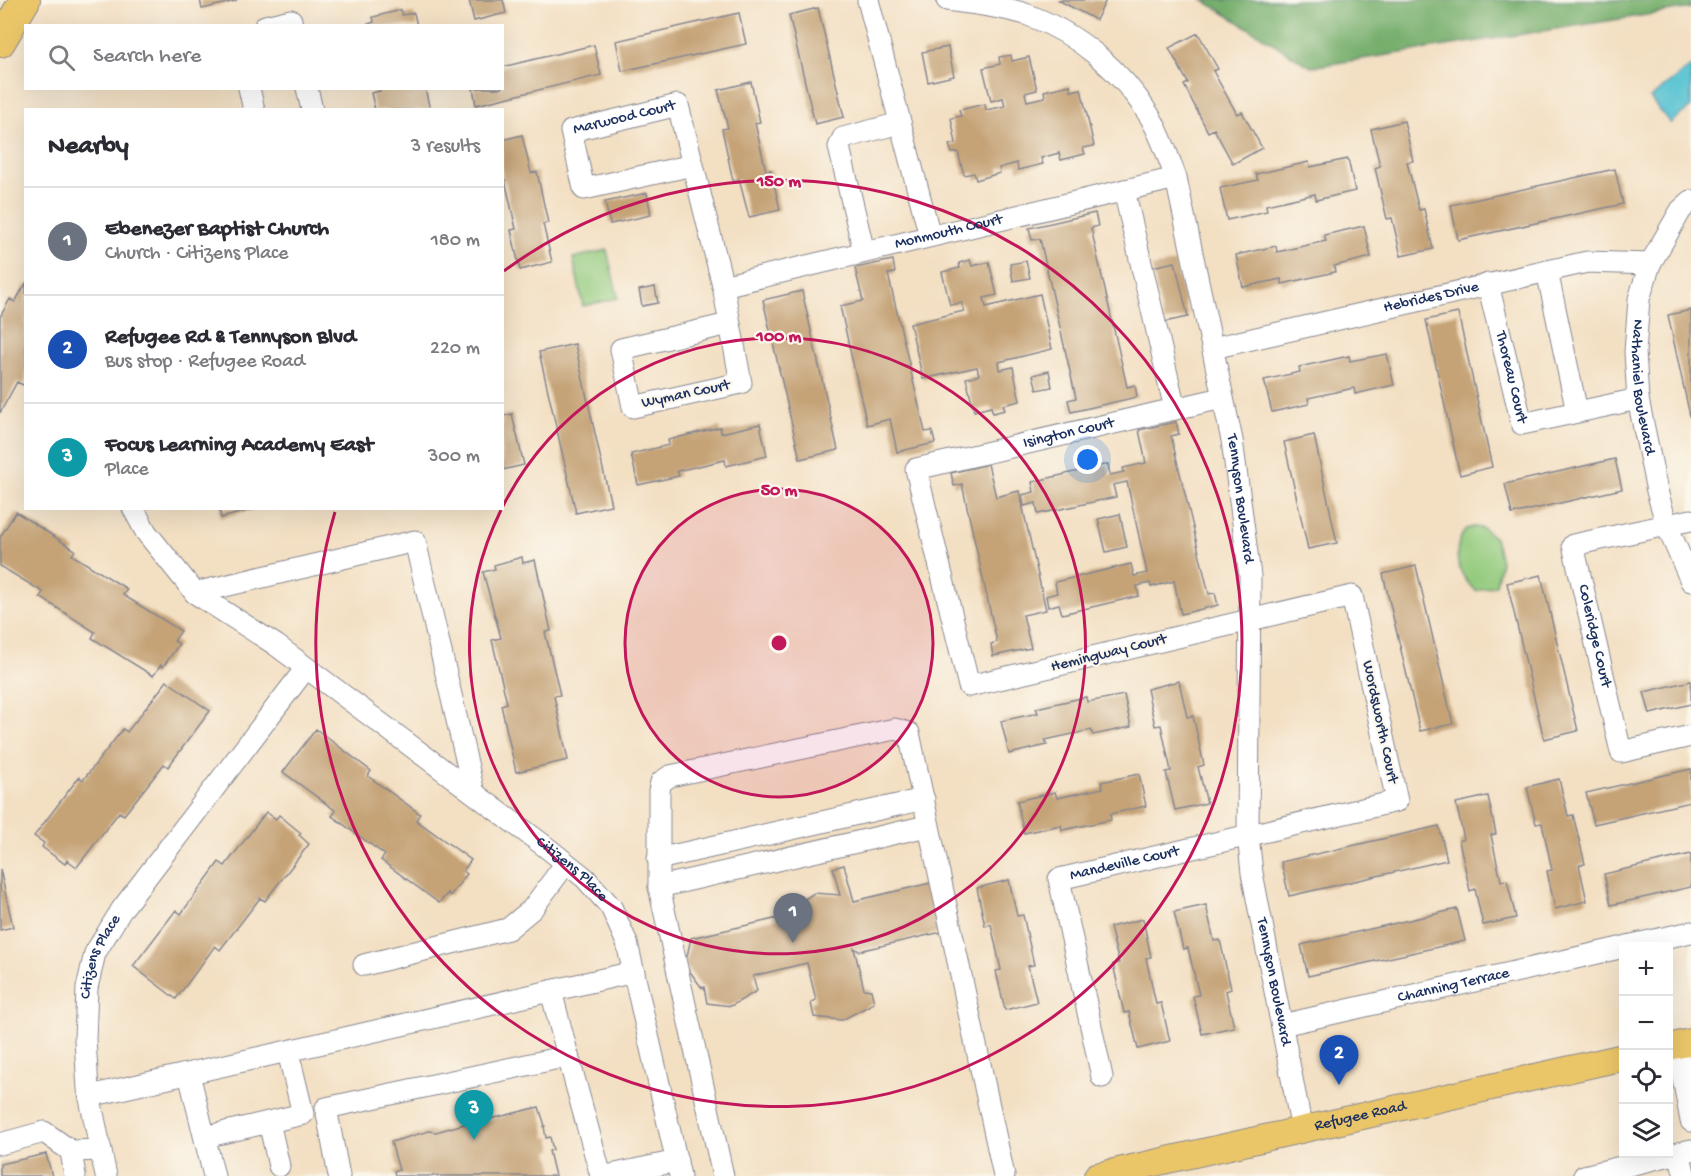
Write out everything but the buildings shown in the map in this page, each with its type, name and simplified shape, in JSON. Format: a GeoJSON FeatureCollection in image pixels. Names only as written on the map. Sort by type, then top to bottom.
{"type":"FeatureCollection","features":[{"type":"Feature","properties":{"kind":"highway"},"geometry":{"type":"LineString","coordinates":[[0,42],[25,0]]}},
{"type":"Feature","properties":{"kind":"main road","name":"Refugee Road"},"geometry":{"type":"LineString","coordinates":[[1111,1174],[1619,1059]]}},
{"type":"Feature","properties":{"kind":"street"},"geometry":{"type":"LineString","coordinates":[[868,0],[930,236]]}},
{"type":"Feature","properties":{"kind":"street","name":"Tennyson Boulevard"},"geometry":{"type":"LineString","coordinates":[[947,0],[998,7],[1027,15],[1058,28],[1086,46],[1133,90],[1150,116],[1176,178],[1232,440],[1250,576],[1248,835],[1252,873],[1302,1130]]}},
{"type":"Feature","properties":{"kind":"street"},"geometry":{"type":"LineString","coordinates":[[274,24],[291,20],[292,24]]}},
{"type":"Feature","properties":{"kind":"street"},"geometry":{"type":"LineString","coordinates":[[249,90],[254,108]]}},
{"type":"Feature","properties":{"kind":"street"},"geometry":{"type":"LineString","coordinates":[[307,90],[312,108]]}},
{"type":"Feature","properties":{"kind":"street","name":"Marwood Court"},"geometry":{"type":"LineString","coordinates":[[693,165],[584,189],[571,131],[678,105],[693,165],[723,286]]}},
{"type":"Feature","properties":{"kind":"street"},"geometry":{"type":"LineString","coordinates":[[864,252],[839,147],[843,138],[900,123]]}},
{"type":"Feature","properties":{"kind":"street","name":"Monmouth Court"},"geometry":{"type":"LineString","coordinates":[[723,286],[1176,178]]}},
{"type":"Feature","properties":{"kind":"street"},"geometry":{"type":"LineString","coordinates":[[1124,190],[1175,409]]}},
{"type":"Feature","properties":{"kind":"street","name":"Nathaniel Boulevard"},"geometry":{"type":"LineString","coordinates":[[1691,201],[1681,210],[1650,264],[1639,299],[1635,352],[1638,399],[1649,456],[1668,526],[1691,581]]}},
{"type":"Feature","properties":{"kind":"street","name":"Hebrides Drive"},"geometry":{"type":"LineString","coordinates":[[1213,348],[1587,262],[1650,264]]}},
{"type":"Feature","properties":{"kind":"street"},"geometry":{"type":"LineString","coordinates":[[1547,271],[1577,412]]}},
{"type":"Feature","properties":{"kind":"street","name":"Thoreau Court"},"geometry":{"type":"LineString","coordinates":[[1488,284],[1522,424],[1638,399]]}},
{"type":"Feature","properties":{"kind":"street","name":"Wyman Court"},"geometry":{"type":"LineString","coordinates":[[723,286],[741,383],[633,407],[621,349],[729,324]]}},
{"type":"Feature","properties":{"kind":"street","name":"Isington Court"},"geometry":{"type":"LineString","coordinates":[[969,686],[916,469],[1222,398]]}},
{"type":"Feature","properties":{"kind":"street","name":"Citizens Place"},"geometry":{"type":"LineString","coordinates":[[134,510],[146,532],[195,593],[276,645],[474,793],[585,878],[611,907],[627,943],[679,1168]]}},
{"type":"Feature","properties":{"kind":"street"},"geometry":{"type":"LineString","coordinates":[[146,532],[149,510]]}},
{"type":"Feature","properties":{"kind":"street"},"geometry":{"type":"LineString","coordinates":[[1668,526],[1691,520]]}},
{"type":"Feature","properties":{"kind":"street","name":"Coleridge Court"},"geometry":{"type":"LineString","coordinates":[[1668,526],[1573,545],[1621,752],[1691,736]]}},
{"type":"Feature","properties":{"kind":"street"},"geometry":{"type":"LineString","coordinates":[[195,593],[415,541],[474,793]]}},
{"type":"Feature","properties":{"kind":"street","name":"Wordsworth Court"},"geometry":{"type":"LineString","coordinates":[[1248,835],[1397,801],[1352,596],[1250,620]]}},
{"type":"Feature","properties":{"kind":"street","name":"Hemingway Court"},"geometry":{"type":"LineString","coordinates":[[969,686],[1250,620]]}},
{"type":"Feature","properties":{"kind":"street","name":"Citizens Place"},"geometry":{"type":"LineString","coordinates":[[106,1176],[90,1096],[85,1039],[87,988],[95,953],[122,909],[306,668]]}},
{"type":"Feature","properties":{"kind":"street"},"geometry":{"type":"LineString","coordinates":[[723,1176],[659,888],[658,859],[662,782],[670,776],[895,729],[909,733],[924,799],[927,826],[1004,1176]]}},
{"type":"Feature","properties":{"kind":"street"},"geometry":{"type":"LineString","coordinates":[[658,859],[924,799]]}},
{"type":"Feature","properties":{"kind":"street"},"geometry":{"type":"LineString","coordinates":[[659,888],[927,826]]}},
{"type":"Feature","properties":{"kind":"street","name":"Mandeville Court"},"geometry":{"type":"LineString","coordinates":[[1102,1077],[1059,879],[1248,835]]}},
{"type":"Feature","properties":{"kind":"street"},"geometry":{"type":"LineString","coordinates":[[364,965],[508,929],[532,909],[566,863]]}},
{"type":"Feature","properties":{"kind":"street","name":"Channing Terrace"},"geometry":{"type":"LineString","coordinates":[[1647,942],[1691,932]]}},
{"type":"Feature","properties":{"kind":"street","name":"Channing Terrace"},"geometry":{"type":"LineString","coordinates":[[1282,1025],[1619,948]]}},
{"type":"Feature","properties":{"kind":"street"},"geometry":{"type":"LineString","coordinates":[[90,1096],[634,972]]}},
{"type":"Feature","properties":{"kind":"street"},"geometry":{"type":"LineString","coordinates":[[551,991],[601,1176]]}},
{"type":"Feature","properties":{"kind":"street"},"geometry":{"type":"LineString","coordinates":[[1679,1045],[1691,1121]]}},
{"type":"Feature","properties":{"kind":"street"},"geometry":{"type":"LineString","coordinates":[[288,1052],[303,1114]]}},
{"type":"Feature","properties":{"kind":"street"},"geometry":{"type":"LineString","coordinates":[[205,1137],[326,1108],[568,1056]]}},
{"type":"Feature","properties":{"kind":"street"},"geometry":{"type":"LineString","coordinates":[[189,1074],[214,1176]]}},
{"type":"Feature","properties":{"kind":"street"},"geometry":{"type":"LineString","coordinates":[[326,1108],[339,1176]]}},
{"type":"Feature","properties":{"kind":"street"},"geometry":{"type":"LineString","coordinates":[[269,1122],[279,1166]]}},
{"type":"Feature","properties":{"kind":"street"},"geometry":{"type":"LineString","coordinates":[[0,1144],[44,1132],[71,1151],[101,1150]]}},
{"type":"Feature","properties":{"kind":"street"},"geometry":{"type":"LineString","coordinates":[[71,1151],[75,1176]]}},
{"type":"Feature","properties":{"kind":"street"},"geometry":{"type":"LineString","coordinates":[[1584,1176],[1685,1152],[1685,1176]]}},
{"type":"Feature","properties":{"kind":"street"},"geometry":{"type":"LineString","coordinates":[[606,1176],[679,1168]]}},
{"type":"Feature","properties":{"kind":"green space"},"geometry":{"type":"Polygon","coordinates":[[[1203,0],[1691,0],[1691,8],[1311,67],[1203,0]]]}},
{"type":"Feature","properties":{"kind":"green space"},"geometry":{"type":"Polygon","coordinates":[[[607,250],[618,298],[583,306],[573,258],[607,250]]]}},
{"type":"Feature","properties":{"kind":"green space"},"geometry":{"type":"Polygon","coordinates":[[[1482,528],[1495,538],[1501,561],[1496,585],[1476,591],[1464,578],[1457,554],[1458,545],[1466,529],[1482,528]]]}},
{"type":"Feature","properties":{"kind":"water"},"geometry":{"type":"Polygon","coordinates":[[[1691,66],[1691,107],[1670,123],[1650,98],[1691,66]]]}},
{"type":"Feature","properties":{"kind":"place","name":"Ebenezer Baptist Church"},"geometry":{"type":"Point","coordinates":[793,943]}},
{"type":"Feature","properties":{"kind":"place","name":"Refugee Rd & Tennyson Blvd"},"geometry":{"type":"Point","coordinates":[1339,1085]}},
{"type":"Feature","properties":{"kind":"place","name":"Focus Learning Academy East"},"geometry":{"type":"Point","coordinates":[474,1140]}}]}
